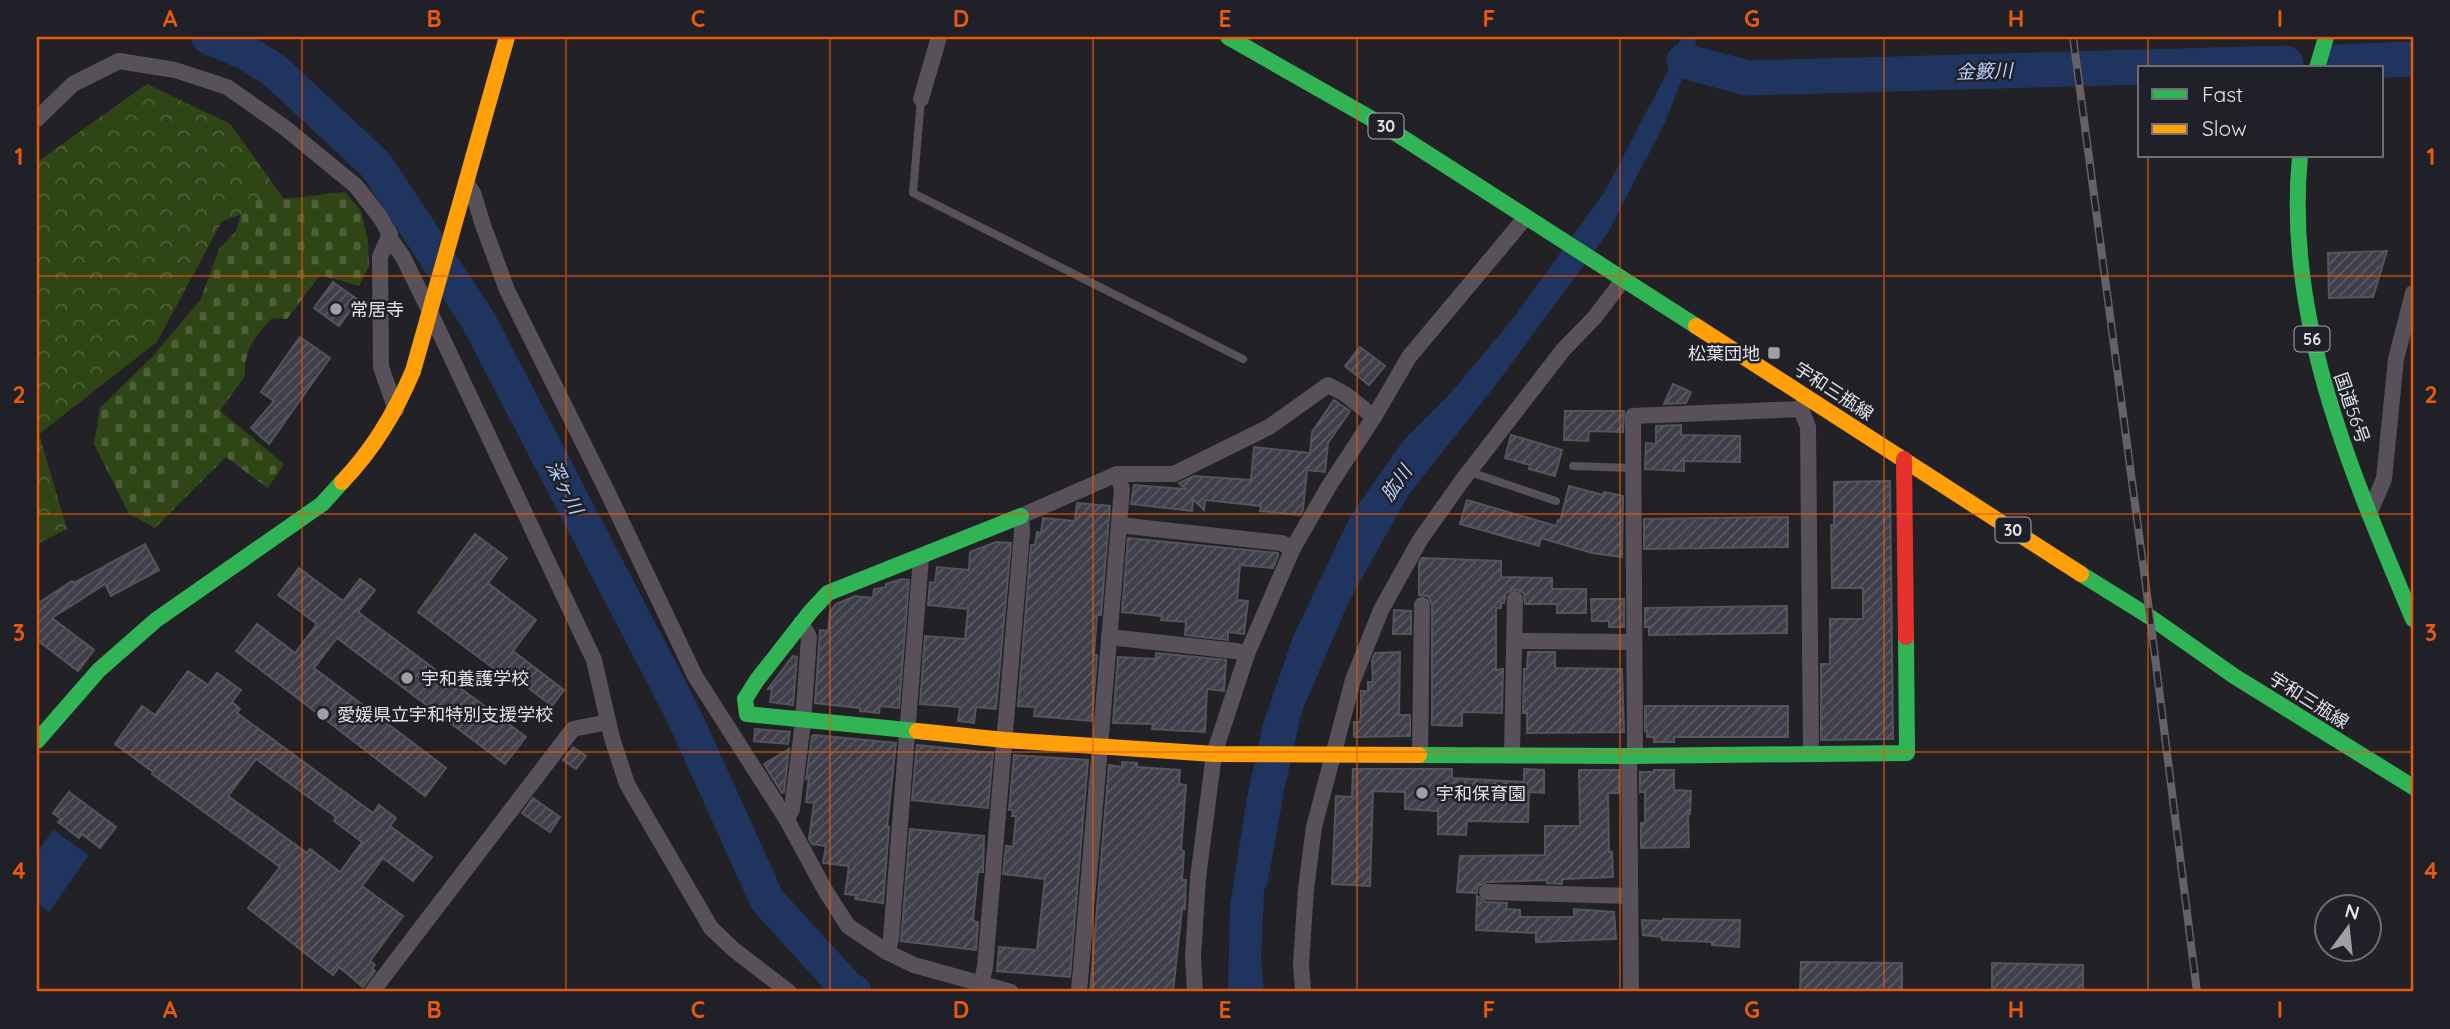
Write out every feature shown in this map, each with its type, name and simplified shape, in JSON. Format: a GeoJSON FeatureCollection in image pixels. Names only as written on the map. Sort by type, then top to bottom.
{"type":"FeatureCollection","features":[{"type":"Feature","properties":{"kind":"main road"},"geometry":{"type":"LineString","coordinates":[[37,741],[99,670],[156,620],[322,504],[366,457],[396,410],[413,371],[507,37]]}},
{"type":"Feature","properties":{"kind":"main road","name":"宇和三瓶線"},"geometry":{"type":"LineString","coordinates":[[1228,37],[1386,127],[1618,277],[1804,403],[1904,459],[2150,617],[2234,676],[2413,787]]}},
{"type":"Feature","properties":{"kind":"main road"},"geometry":{"type":"LineString","coordinates":[[2318,66],[2326,37]]}},
{"type":"Feature","properties":{"kind":"main road","name":"国道56号"},"geometry":{"type":"LineString","coordinates":[[2300,158],[2298,246],[2305,303],[2318,368],[2338,431],[2413,620]]}},
{"type":"Feature","properties":{"kind":"main road"},"geometry":{"type":"LineString","coordinates":[[1021,516],[828,593],[801,623],[745,699],[747,714],[803,722],[1005,740],[1214,754],[1632,756],[1907,753],[1904,459]]}},
{"type":"Feature","properties":{"kind":"street"},"geometry":{"type":"LineString","coordinates":[[921,99],[939,37]]}},
{"type":"Feature","properties":{"kind":"street"},"geometry":{"type":"LineString","coordinates":[[37,119],[73,84],[119,61],[175,70],[227,87],[284,127],[356,186],[380,216],[390,234],[380,257],[381,367],[396,410]]}},
{"type":"Feature","properties":{"kind":"street"},"geometry":{"type":"LineString","coordinates":[[466,182],[473,193],[488,241],[524,327],[608,493],[695,676],[786,820],[848,926],[887,952],[914,965],[1011,992]]}},
{"type":"Feature","properties":{"kind":"street"},"geometry":{"type":"LineString","coordinates":[[1195,992],[1193,956],[1198,878],[1214,754],[1247,654],[1293,548],[1409,357],[1532,221]]}},
{"type":"Feature","properties":{"kind":"street"},"geometry":{"type":"LineString","coordinates":[[388,236],[403,257],[430,312],[594,660],[608,722],[628,784],[711,928],[733,949],[789,992]]}},
{"type":"Feature","properties":{"kind":"street"},"geometry":{"type":"LineString","coordinates":[[1303,992],[1301,964],[1310,852],[1329,753],[1353,680],[1381,610],[1420,540],[1563,350],[1595,317],[1618,277]]}},
{"type":"Feature","properties":{"kind":"street"},"geometry":{"type":"LineString","coordinates":[[2369,513],[2384,480],[2396,359],[2413,293]]}},
{"type":"Feature","properties":{"kind":"street"},"geometry":{"type":"LineString","coordinates":[[981,985],[985,967],[1005,740],[1022,532],[1021,516],[1117,474],[1174,474],[1269,427],[1328,385],[1345,394],[1374,417]]}},
{"type":"Feature","properties":{"kind":"street"},"geometry":{"type":"LineString","coordinates":[[1631,992],[1633,416],[1804,403],[1808,427],[1811,752]]}},
{"type":"Feature","properties":{"kind":"street"},"geometry":{"type":"LineString","coordinates":[[1079,992],[1122,489],[1117,474]]}},
{"type":"Feature","properties":{"kind":"street"},"geometry":{"type":"LineString","coordinates":[[1119,525],[1281,543],[1293,548]]}},
{"type":"Feature","properties":{"kind":"street"},"geometry":{"type":"LineString","coordinates":[[887,952],[891,939],[921,557]]}},
{"type":"Feature","properties":{"kind":"street"},"geometry":{"type":"LineString","coordinates":[[1512,755],[1515,600]]}},
{"type":"Feature","properties":{"kind":"street"},"geometry":{"type":"LineString","coordinates":[[1420,754],[1422,605]]}},
{"type":"Feature","properties":{"kind":"street"},"geometry":{"type":"LineString","coordinates":[[786,820],[792,809],[803,722],[809,637],[801,623]]}},
{"type":"Feature","properties":{"kind":"street"},"geometry":{"type":"LineString","coordinates":[[1109,638],[1247,654]]}},
{"type":"Feature","properties":{"kind":"street"},"geometry":{"type":"LineString","coordinates":[[1515,641],[1634,642]]}},
{"type":"Feature","properties":{"kind":"street"},"geometry":{"type":"LineString","coordinates":[[736,741],[747,714]]}},
{"type":"Feature","properties":{"kind":"street"},"geometry":{"type":"LineString","coordinates":[[372,992],[573,729],[608,722]]}},
{"type":"Feature","properties":{"kind":"street"},"geometry":{"type":"LineString","coordinates":[[1487,892],[1630,896]]}},
{"type":"Feature","properties":{"kind":"lane"},"geometry":{"type":"LineString","coordinates":[[921,99],[913,193],[1243,359]]}},
{"type":"Feature","properties":{"kind":"lane"},"geometry":{"type":"LineString","coordinates":[[1573,466],[1633,468]]}},
{"type":"Feature","properties":{"kind":"lane"},"geometry":{"type":"LineString","coordinates":[[1469,472],[1556,501]]}},
{"type":"Feature","properties":{"kind":"green space"},"geometry":{"type":"Polygon","coordinates":[[[147,84],[230,124],[284,199],[222,221],[157,342],[39,434],[67,529],[37,544],[37,162],[147,84]]]}},
{"type":"Feature","properties":{"kind":"green space"},"geometry":{"type":"Polygon","coordinates":[[[345,192],[361,211],[368,241],[369,266],[359,286],[320,275],[287,319],[272,318],[248,351],[245,376],[220,411],[284,464],[268,488],[226,457],[155,528],[129,514],[94,444],[100,408],[152,357],[201,299],[219,249],[236,231],[245,200],[345,192]]]}},
{"type":"Feature","properties":{"kind":"water","name":"肱川"},"geometry":{"type":"Polygon","coordinates":[[[1681,37],[1698,37],[1666,120],[1609,231],[1495,386],[1409,494],[1349,601],[1302,711],[1285,786],[1267,886],[1264,890],[1261,960],[1264,992],[1228,992],[1230,906],[1247,797],[1263,724],[1293,637],[1351,515],[1403,441],[1450,394],[1515,316],[1605,191],[1670,67],[1681,37]]]}},
{"type":"Feature","properties":{"kind":"water"},"geometry":{"type":"Polygon","coordinates":[[[53,830],[89,855],[49,912],[37,903],[37,853],[53,830]]]}},
{"type":"Feature","properties":{"kind":"building"},"geometry":{"type":"Polygon","coordinates":[[[2387,251],[2373,297],[2329,298],[2328,253],[2387,251]]]}},
{"type":"Feature","properties":{"kind":"building"},"geometry":{"type":"Polygon","coordinates":[[[333,282],[358,300],[339,326],[314,308],[333,282]]]}},
{"type":"Feature","properties":{"kind":"building"},"geometry":{"type":"Polygon","coordinates":[[[300,337],[330,358],[269,444],[251,428],[274,401],[261,392],[300,337]]]}},
{"type":"Feature","properties":{"kind":"building"},"geometry":{"type":"Polygon","coordinates":[[[1360,347],[1385,366],[1369,385],[1345,366],[1360,347]]]}},
{"type":"Feature","properties":{"kind":"building"},"geometry":{"type":"Polygon","coordinates":[[[1673,384],[1691,392],[1686,403],[1664,404],[1673,384]]]}},
{"type":"Feature","properties":{"kind":"building"},"geometry":{"type":"Polygon","coordinates":[[[1334,400],[1350,411],[1328,443],[1325,472],[1307,470],[1303,510],[1300,515],[1260,511],[1261,506],[1205,500],[1204,510],[1193,499],[1192,511],[1131,504],[1134,485],[1185,489],[1179,483],[1194,476],[1251,480],[1254,447],[1310,453],[1312,432],[1334,400]]]}},
{"type":"Feature","properties":{"kind":"building"},"geometry":{"type":"Polygon","coordinates":[[[1565,411],[1624,411],[1623,432],[1589,431],[1588,441],[1564,440],[1565,411]]]}},
{"type":"Feature","properties":{"kind":"building"},"geometry":{"type":"Polygon","coordinates":[[[1681,425],[1681,435],[1740,436],[1740,462],[1684,461],[1684,471],[1645,469],[1646,443],[1656,444],[1656,426],[1681,425]]]}},
{"type":"Feature","properties":{"kind":"building"},"geometry":{"type":"Polygon","coordinates":[[[1511,435],[1562,450],[1555,476],[1529,469],[1530,465],[1505,458],[1511,435]]]}},
{"type":"Feature","properties":{"kind":"building"},"geometry":{"type":"Polygon","coordinates":[[[1890,481],[1893,739],[1821,740],[1821,664],[1830,664],[1830,619],[1863,619],[1863,588],[1832,588],[1831,525],[1834,525],[1834,482],[1890,481]]]}},
{"type":"Feature","properties":{"kind":"building"},"geometry":{"type":"Polygon","coordinates":[[[1569,486],[1603,495],[1604,492],[1623,496],[1622,557],[1592,553],[1541,538],[1539,546],[1460,524],[1467,500],[1556,526],[1558,520],[1560,521],[1569,486]]]}},
{"type":"Feature","properties":{"kind":"building"},"geometry":{"type":"Polygon","coordinates":[[[1077,503],[1110,506],[1101,615],[1097,615],[1092,721],[1034,716],[1035,707],[1018,706],[1031,545],[1035,545],[1037,532],[1041,533],[1043,518],[1075,521],[1077,503]]]}},
{"type":"Feature","properties":{"kind":"building"},"geometry":{"type":"Polygon","coordinates":[[[1788,517],[1788,547],[1644,549],[1644,519],[1788,517]]]}},
{"type":"Feature","properties":{"kind":"building"},"geometry":{"type":"Polygon","coordinates":[[[475,534],[507,558],[488,583],[536,620],[513,651],[564,690],[552,706],[501,667],[497,671],[418,612],[475,534]]]}},
{"type":"Feature","properties":{"kind":"building"},"geometry":{"type":"Polygon","coordinates":[[[1128,538],[1278,553],[1278,556],[1273,568],[1240,565],[1237,600],[1248,601],[1244,634],[1228,632],[1228,640],[1185,635],[1186,622],[1161,620],[1162,616],[1122,612],[1128,538]]]}},
{"type":"Feature","properties":{"kind":"building"},"geometry":{"type":"Polygon","coordinates":[[[996,542],[1011,543],[996,709],[976,707],[974,723],[958,721],[960,707],[920,704],[925,636],[965,639],[968,609],[928,605],[930,582],[935,583],[937,567],[969,570],[970,552],[996,542]]]}},
{"type":"Feature","properties":{"kind":"building"},"geometry":{"type":"Polygon","coordinates":[[[145,544],[159,570],[111,596],[105,584],[52,618],[94,650],[78,671],[37,640],[37,604],[72,581],[74,583],[145,544]]]}},
{"type":"Feature","properties":{"kind":"building"},"geometry":{"type":"Polygon","coordinates":[[[1422,558],[1501,561],[1501,577],[1552,578],[1552,589],[1586,589],[1586,613],[1557,613],[1557,604],[1525,604],[1524,593],[1516,589],[1506,593],[1501,608],[1496,608],[1496,670],[1503,669],[1502,713],[1462,712],[1462,726],[1432,725],[1432,605],[1428,596],[1419,595],[1419,563],[1422,558]]]}},
{"type":"Feature","properties":{"kind":"building"},"geometry":{"type":"Polygon","coordinates":[[[299,568],[343,601],[360,579],[375,590],[358,612],[526,737],[505,764],[337,638],[314,668],[446,768],[425,796],[236,651],[257,624],[295,653],[317,624],[278,595],[299,568]]]}},
{"type":"Feature","properties":{"kind":"building"},"geometry":{"type":"Polygon","coordinates":[[[902,579],[909,580],[899,708],[880,706],[879,713],[815,703],[820,630],[828,631],[830,611],[836,604],[855,596],[873,598],[874,589],[886,587],[886,584],[902,579]]]}},
{"type":"Feature","properties":{"kind":"building"},"geometry":{"type":"Polygon","coordinates":[[[1591,599],[1624,599],[1624,627],[1609,627],[1609,621],[1592,621],[1591,599]]]}},
{"type":"Feature","properties":{"kind":"building"},"geometry":{"type":"Polygon","coordinates":[[[1787,606],[1787,633],[1649,635],[1649,627],[1645,627],[1645,608],[1787,606]]]}},
{"type":"Feature","properties":{"kind":"building"},"geometry":{"type":"Polygon","coordinates":[[[1394,610],[1411,611],[1411,634],[1393,634],[1394,610]]]}},
{"type":"Feature","properties":{"kind":"building"},"geometry":{"type":"Polygon","coordinates":[[[1400,652],[1399,715],[1410,715],[1410,736],[1354,737],[1354,722],[1360,722],[1361,691],[1368,691],[1368,682],[1373,682],[1372,661],[1375,653],[1400,652]]]}},
{"type":"Feature","properties":{"kind":"building"},"geometry":{"type":"Polygon","coordinates":[[[1528,652],[1555,652],[1555,668],[1622,669],[1624,732],[1527,733],[1527,713],[1523,713],[1524,669],[1527,669],[1528,652]]]}},
{"type":"Feature","properties":{"kind":"building"},"geometry":{"type":"Polygon","coordinates":[[[1156,653],[1226,660],[1224,691],[1207,689],[1205,732],[1152,729],[1153,724],[1113,723],[1118,657],[1156,659],[1156,653]]]}},
{"type":"Feature","properties":{"kind":"building"},"geometry":{"type":"Polygon","coordinates":[[[793,656],[797,657],[793,705],[770,702],[772,689],[768,689],[793,656]]]}},
{"type":"Feature","properties":{"kind":"building"},"geometry":{"type":"Polygon","coordinates":[[[188,671],[208,685],[217,673],[241,690],[232,702],[240,709],[237,713],[373,813],[379,805],[396,818],[390,826],[432,857],[413,881],[383,858],[362,886],[403,916],[370,961],[375,965],[372,968],[375,971],[363,987],[339,967],[333,975],[248,908],[280,867],[115,744],[142,706],[155,715],[188,671]],[[256,759],[228,796],[307,853],[310,849],[340,872],[362,842],[334,821],[336,817],[256,759]]]}},
{"type":"Feature","properties":{"kind":"building"},"geometry":{"type":"Polygon","coordinates":[[[1645,706],[1788,706],[1788,737],[1674,737],[1674,742],[1654,742],[1654,737],[1647,737],[1645,731],[1645,706]]]}},
{"type":"Feature","properties":{"kind":"building"},"geometry":{"type":"Polygon","coordinates":[[[755,729],[790,732],[788,744],[754,741],[755,729]]]}},
{"type":"Feature","properties":{"kind":"building"},"geometry":{"type":"Polygon","coordinates":[[[814,735],[896,743],[887,827],[883,903],[855,899],[856,895],[845,894],[849,866],[823,863],[826,846],[812,844],[809,839],[814,803],[806,802],[809,778],[806,779],[814,735]]]}},
{"type":"Feature","properties":{"kind":"building"},"geometry":{"type":"Polygon","coordinates":[[[917,745],[993,753],[988,808],[912,800],[917,745]]]}},
{"type":"Feature","properties":{"kind":"building"},"geometry":{"type":"Polygon","coordinates":[[[573,747],[586,756],[576,769],[563,760],[573,747]]]}},
{"type":"Feature","properties":{"kind":"building"},"geometry":{"type":"Polygon","coordinates":[[[789,749],[784,792],[782,793],[764,764],[789,749]]]}},
{"type":"Feature","properties":{"kind":"building"},"geometry":{"type":"Polygon","coordinates":[[[1014,755],[1088,760],[1070,977],[997,971],[999,947],[1037,950],[1045,879],[1003,874],[1006,846],[1013,847],[1016,816],[1012,816],[1013,810],[1009,810],[1014,755]]]}},
{"type":"Feature","properties":{"kind":"building"},"geometry":{"type":"Polygon","coordinates":[[[1122,762],[1137,763],[1137,767],[1180,770],[1179,784],[1186,785],[1181,850],[1184,851],[1182,880],[1186,880],[1185,909],[1182,909],[1173,992],[1090,992],[1109,765],[1122,767],[1122,762]]]}},
{"type":"Feature","properties":{"kind":"building"},"geometry":{"type":"Polygon","coordinates":[[[1353,769],[1452,769],[1452,778],[1524,782],[1524,769],[1544,770],[1544,793],[1529,792],[1528,822],[1467,821],[1466,835],[1438,834],[1438,811],[1405,809],[1405,792],[1373,791],[1370,886],[1332,884],[1336,796],[1352,797],[1353,769]]]}},
{"type":"Feature","properties":{"kind":"building"},"geometry":{"type":"Polygon","coordinates":[[[1579,770],[1619,770],[1619,793],[1608,793],[1609,852],[1612,852],[1613,877],[1562,879],[1562,884],[1547,883],[1547,880],[1487,882],[1478,886],[1477,893],[1457,892],[1460,856],[1545,855],[1545,826],[1580,826],[1579,770]]]}},
{"type":"Feature","properties":{"kind":"building"},"geometry":{"type":"Polygon","coordinates":[[[1674,770],[1674,790],[1691,791],[1688,814],[1689,847],[1641,848],[1641,823],[1645,823],[1645,792],[1640,792],[1640,772],[1674,770]]]}},
{"type":"Feature","properties":{"kind":"building"},"geometry":{"type":"Polygon","coordinates":[[[69,792],[116,827],[100,848],[82,834],[79,838],[58,822],[61,819],[53,813],[69,792]]]}},
{"type":"Feature","properties":{"kind":"building"},"geometry":{"type":"Polygon","coordinates":[[[533,798],[560,817],[550,832],[522,813],[533,798]]]}},
{"type":"Feature","properties":{"kind":"building"},"geometry":{"type":"Polygon","coordinates":[[[910,829],[984,836],[983,872],[978,872],[973,921],[978,922],[976,950],[901,941],[910,829]]]}},
{"type":"Feature","properties":{"kind":"building"},"geometry":{"type":"Polygon","coordinates":[[[1477,896],[1486,902],[1507,903],[1506,909],[1520,910],[1520,917],[1574,917],[1574,909],[1614,912],[1616,939],[1536,942],[1536,933],[1476,930],[1477,896]]]}},
{"type":"Feature","properties":{"kind":"building"},"geometry":{"type":"Polygon","coordinates":[[[1642,920],[1740,920],[1739,947],[1712,945],[1712,942],[1662,940],[1662,937],[1643,935],[1642,920]]]}},
{"type":"Feature","properties":{"kind":"building"},"geometry":{"type":"Polygon","coordinates":[[[1801,962],[1902,963],[1902,992],[1800,992],[1801,962]]]}},
{"type":"Feature","properties":{"kind":"building"},"geometry":{"type":"Polygon","coordinates":[[[1992,963],[2083,965],[2083,992],[1992,992],[1992,963]]]}},
{"type":"Feature","properties":{"kind":"waterway","name":"深ヶ川"},"geometry":{"type":"LineString","coordinates":[[209,37],[245,52],[274,70],[376,165],[478,320],[683,714],[767,900],[849,990],[854,992]]}},
{"type":"Feature","properties":{"kind":"waterway","name":"金籔川"},"geometry":{"type":"LineString","coordinates":[[2338,62],[2413,59]]}},
{"type":"Feature","properties":{"kind":"waterway","name":"金籔川"},"geometry":{"type":"LineString","coordinates":[[1684,61],[1747,78],[2138,67]]}},
{"type":"Feature","properties":{"kind":"waterway","name":"金籔川"},"geometry":{"type":"LineString","coordinates":[[2178,66],[2286,63]]}},
{"type":"Feature","properties":{"kind":"railway"},"geometry":{"type":"LineString","coordinates":[[2073,37],[2197,992]]}},
{"type":"Feature","properties":{"kind":"traffic: fast"},"geometry":{"type":"LineString","coordinates":[[1228,37],[1386,127],[1696,326]]}},
{"type":"Feature","properties":{"kind":"traffic: fast"},"geometry":{"type":"LineString","coordinates":[[2318,66],[2326,37]]}},
{"type":"Feature","properties":{"kind":"traffic: fast"},"geometry":{"type":"LineString","coordinates":[[2300,158],[2298,217],[2302,276],[2312,335],[2327,394],[2346,451],[2413,619]]}},
{"type":"Feature","properties":{"kind":"traffic: fast"},"geometry":{"type":"LineString","coordinates":[[37,741],[99,670],[156,620],[322,504],[342,482]]}},
{"type":"Feature","properties":{"kind":"traffic: fast"},"geometry":{"type":"LineString","coordinates":[[917,731],[747,714],[745,699],[811,611],[828,593],[1021,516]]}},
{"type":"Feature","properties":{"kind":"traffic: fast"},"geometry":{"type":"LineString","coordinates":[[2081,574],[2150,617],[2234,676],[2413,787]]}},
{"type":"Feature","properties":{"kind":"traffic: fast"},"geometry":{"type":"LineString","coordinates":[[1419,755],[1907,753],[1906,637]]}},
{"type":"Feature","properties":{"kind":"traffic: slow"},"geometry":{"type":"LineString","coordinates":[[342,482],[383,430],[413,371],[507,37]]}},
{"type":"Feature","properties":{"kind":"traffic: slow"},"geometry":{"type":"LineString","coordinates":[[1696,326],[2081,574]]}},
{"type":"Feature","properties":{"kind":"traffic: slow"},"geometry":{"type":"LineString","coordinates":[[917,731],[1005,740],[1214,754],[1419,755]]}},
{"type":"Feature","properties":{"kind":"traffic: jam"},"geometry":{"type":"LineString","coordinates":[[1904,459],[1906,637]]}},
{"type":"Feature","properties":{"kind":"place","name":"常居寺"},"geometry":{"type":"Point","coordinates":[336,309]}},
{"type":"Feature","properties":{"kind":"place","name":"松葉団地"},"geometry":{"type":"Point","coordinates":[1774,353]}},
{"type":"Feature","properties":{"kind":"place","name":"宇和養護学校"},"geometry":{"type":"Point","coordinates":[407,678]}},
{"type":"Feature","properties":{"kind":"place","name":"愛媛県立宇和特別支援学校"},"geometry":{"type":"Point","coordinates":[323,714]}},
{"type":"Feature","properties":{"kind":"place","name":"宇和保育園"},"geometry":{"type":"Point","coordinates":[1422,793]}}]}
